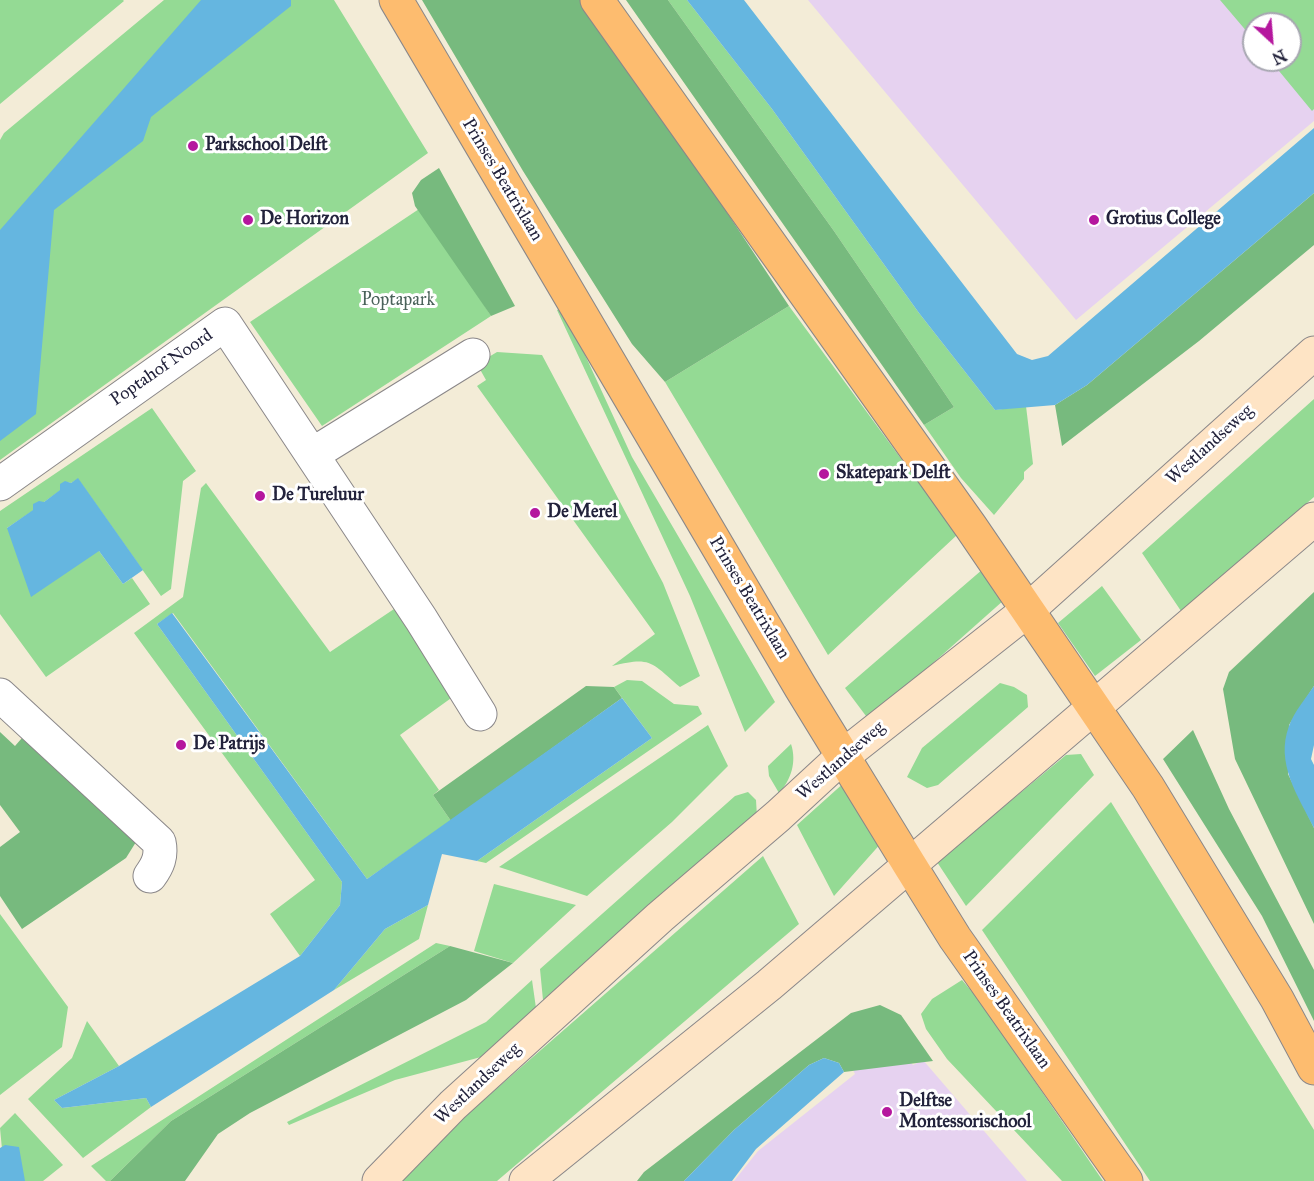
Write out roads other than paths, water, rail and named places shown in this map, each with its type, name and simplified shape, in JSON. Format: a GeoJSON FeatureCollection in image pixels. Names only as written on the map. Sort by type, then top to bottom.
{"type":"FeatureCollection","features":[{"type":"Feature","properties":{"kind":"main road","name":"Prinses Beatrixlaan"},"geometry":{"type":"LineString","coordinates":[[396,0],[909,864],[955,938],[1126,1181]]}},
{"type":"Feature","properties":{"kind":"main road"},"geometry":{"type":"LineString","coordinates":[[597,0],[1028,610],[1148,787],[1221,904],[1277,999],[1314,1068]]}},
{"type":"Feature","properties":{"kind":"main road","name":"Westlandseweg"},"geometry":{"type":"LineString","coordinates":[[379,1181],[453,1105],[843,756],[1028,610],[1314,353]]}},
{"type":"Feature","properties":{"kind":"main road"},"geometry":{"type":"LineString","coordinates":[[526,1181],[769,985],[1314,519]]}},
{"type":"Feature","properties":{"kind":"street","name":"Poptahof Noord"},"geometry":{"type":"LineString","coordinates":[[0,484],[225,324],[313,454],[480,714]]}},
{"type":"Feature","properties":{"kind":"street"},"geometry":{"type":"LineString","coordinates":[[313,454],[473,355]]}},
{"type":"Feature","properties":{"kind":"street"},"geometry":{"type":"LineString","coordinates":[[0,695],[159,842],[161,852],[158,865],[150,876]]}},
{"type":"Feature","properties":{"kind":"water"},"geometry":{"type":"Polygon","coordinates":[[[201,0],[291,0],[291,6],[151,117],[143,141],[54,210],[36,414],[0,441],[0,230],[201,0]]]}},
{"type":"Feature","properties":{"kind":"water"},"geometry":{"type":"Polygon","coordinates":[[[687,0],[744,0],[1017,354],[1032,360],[1048,356],[1314,128],[1314,193],[1087,385],[1055,405],[995,410],[919,313],[772,109],[687,0]]]}},
{"type":"Feature","properties":{"kind":"water"},"geometry":{"type":"Polygon","coordinates":[[[78,478],[143,570],[123,584],[99,551],[31,597],[7,528],[33,510],[33,504],[39,501],[44,502],[60,490],[60,484],[65,481],[71,483],[78,478]]]}},
{"type":"Feature","properties":{"kind":"water"},"geometry":{"type":"Polygon","coordinates":[[[172,613],[367,879],[622,698],[652,738],[477,861],[442,854],[428,905],[385,929],[334,990],[151,1107],[146,1098],[62,1108],[54,1100],[119,1066],[300,956],[340,905],[342,882],[157,624],[172,613]]]}},
{"type":"Feature","properties":{"kind":"water"},"geometry":{"type":"Polygon","coordinates":[[[1314,686],[1314,745],[1311,759],[1314,765],[1314,828],[1290,779],[1285,740],[1291,721],[1314,686]]]}},
{"type":"Feature","properties":{"kind":"water"},"geometry":{"type":"Polygon","coordinates":[[[824,1058],[839,1063],[844,1072],[756,1149],[732,1181],[684,1181],[734,1130],[809,1065],[824,1058]]]}},
{"type":"Feature","properties":{"kind":"water"},"geometry":{"type":"Polygon","coordinates":[[[5,1145],[19,1147],[25,1181],[0,1181],[0,1148],[5,1145]]]}},
{"type":"Feature","properties":{"kind":"place","name":"Parkschool Delft"},"geometry":{"type":"Point","coordinates":[193,146]}},
{"type":"Feature","properties":{"kind":"place","name":"De Horizon"},"geometry":{"type":"Point","coordinates":[248,220]}},
{"type":"Feature","properties":{"kind":"place","name":"Grotius College"},"geometry":{"type":"Point","coordinates":[1094,220]}},
{"type":"Feature","properties":{"kind":"place","name":"Skatepark Delft"},"geometry":{"type":"Point","coordinates":[824,474]}},
{"type":"Feature","properties":{"kind":"place","name":"De Tureluur"},"geometry":{"type":"Point","coordinates":[260,496]}},
{"type":"Feature","properties":{"kind":"place","name":"De Merel"},"geometry":{"type":"Point","coordinates":[535,513]}},
{"type":"Feature","properties":{"kind":"place","name":"De Patrijs"},"geometry":{"type":"Point","coordinates":[181,745]}},
{"type":"Feature","properties":{"kind":"place","name":"Delftse Montessorischool"},"geometry":{"type":"Point","coordinates":[887,1112]}},
{"type":"Feature","properties":{"kind":"park label","name":"Poptapark"},"geometry":{"type":"Point","coordinates":[398,301]}}]}
